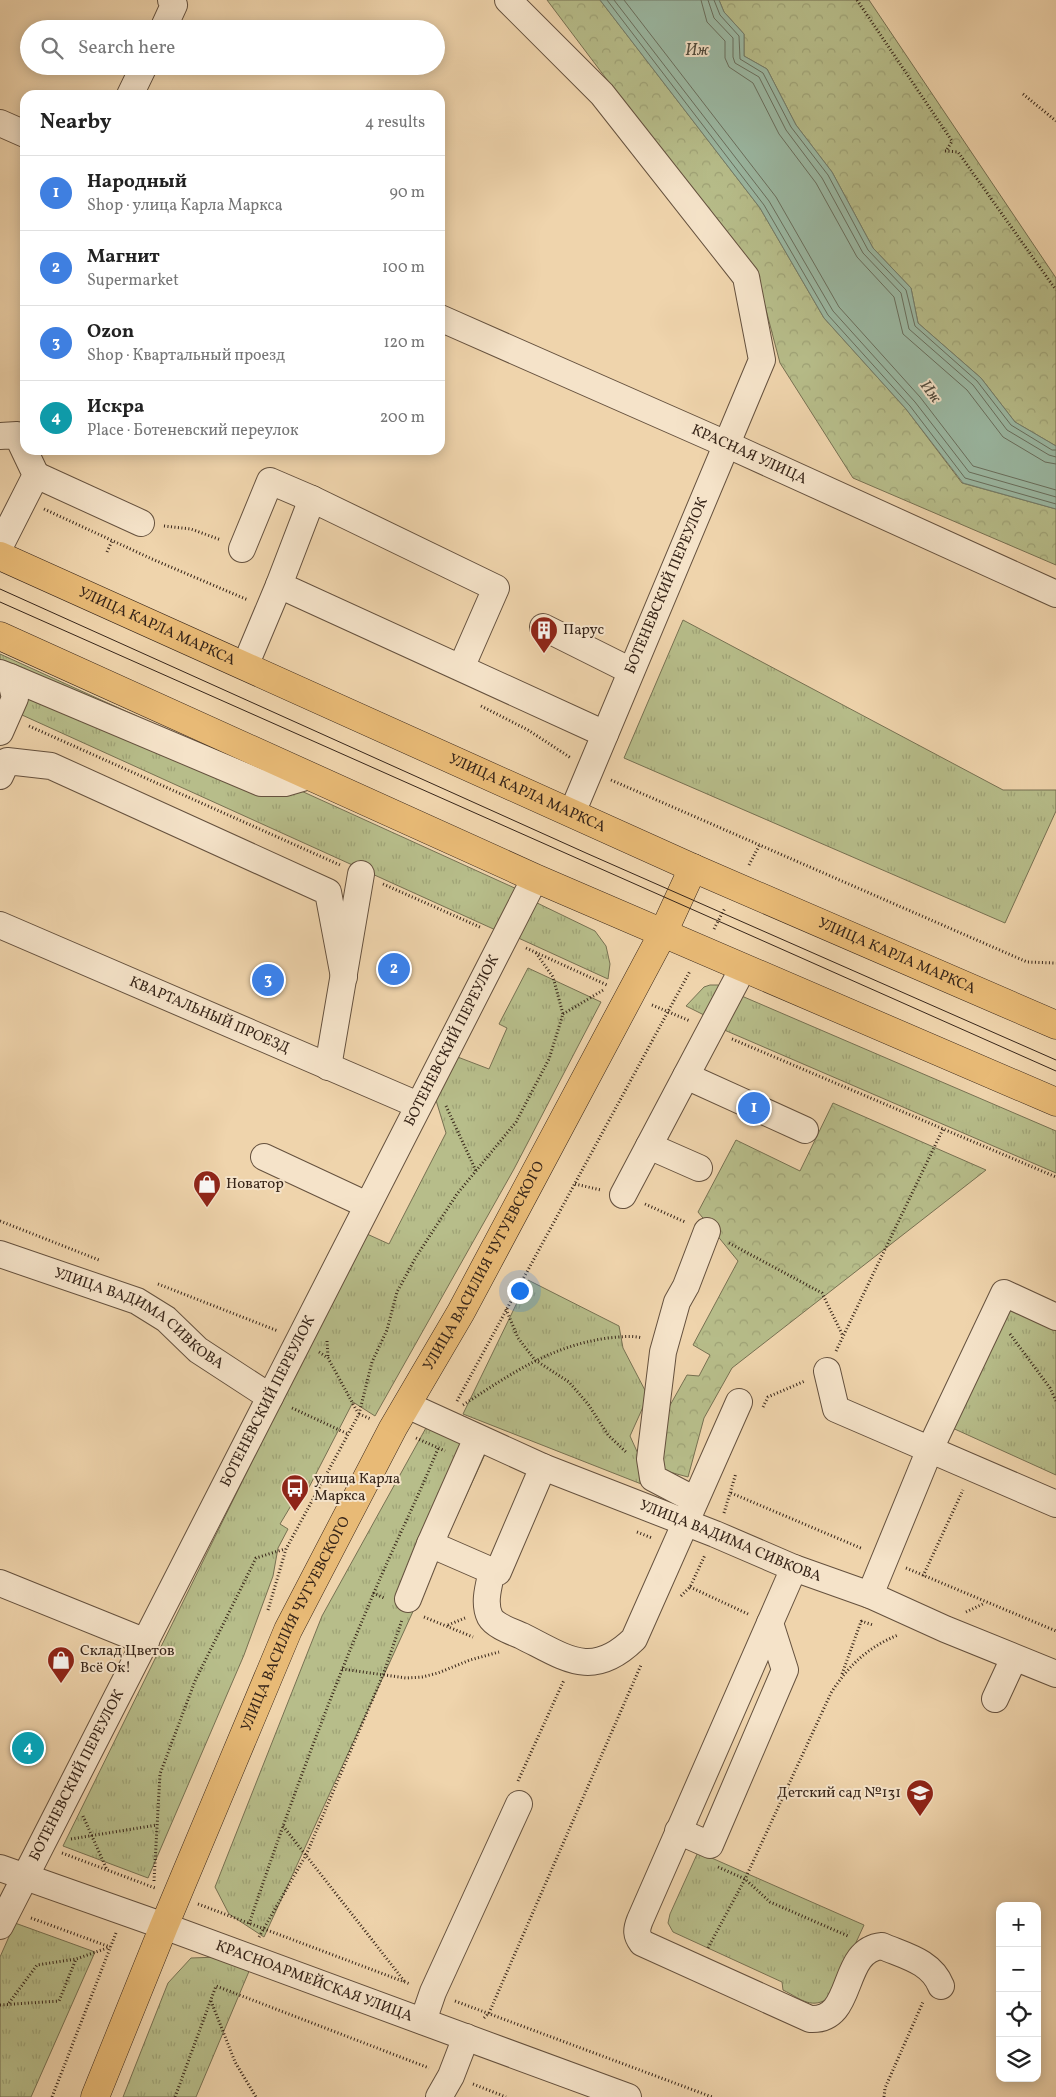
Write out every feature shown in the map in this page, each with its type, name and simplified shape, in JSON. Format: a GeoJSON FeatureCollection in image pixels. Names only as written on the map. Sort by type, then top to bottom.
{"type":"FeatureCollection","features":[{"type":"Feature","properties":{"kind":"main road","name":"УЛИЦА КАРЛА МАРКСА"},"geometry":{"type":"LineString","coordinates":[[0,556],[693,868],[1056,1025]]}},
{"type":"Feature","properties":{"kind":"main road"},"geometry":{"type":"LineString","coordinates":[[0,636],[534,878],[1056,1102]]}},
{"type":"Feature","properties":{"kind":"main road","name":"УЛИЦА ВАСИЛИЯ ЧУГУЕВСКОГО"},"geometry":{"type":"LineString","coordinates":[[95,2097],[164,1926],[288,1630],[337,1534],[407,1405],[466,1303],[662,933],[693,868]]}},
{"type":"Feature","properties":{"kind":"street"},"geometry":{"type":"LineString","coordinates":[[167,20],[174,6],[171,0]]}},
{"type":"Feature","properties":{"kind":"street","name":"БОТЕНЕВСКИЙ ПЕРЕУЛОК"},"geometry":{"type":"LineString","coordinates":[[508,0],[602,94],[746,277],[762,360],[572,813]]}},
{"type":"Feature","properties":{"kind":"street"},"geometry":{"type":"LineString","coordinates":[[132,90],[140,75]]}},
{"type":"Feature","properties":{"kind":"street"},"geometry":{"type":"LineString","coordinates":[[0,123],[20,132]]}},
{"type":"Feature","properties":{"kind":"street","name":"КРАСНАЯ УЛИЦА"},"geometry":{"type":"LineString","coordinates":[[445,320],[726,444],[1056,594]]}},
{"type":"Feature","properties":{"kind":"street"},"geometry":{"type":"LineString","coordinates":[[14,430],[20,442]]}},
{"type":"Feature","properties":{"kind":"street"},"geometry":{"type":"LineString","coordinates":[[26,455],[36,475],[141,523]]}},
{"type":"Feature","properties":{"kind":"street"},"geometry":{"type":"LineString","coordinates":[[0,546],[22,499],[36,475]]}},
{"type":"Feature","properties":{"kind":"street"},"geometry":{"type":"LineString","coordinates":[[242,549],[270,481],[312,499],[496,588],[461,668]]}},
{"type":"Feature","properties":{"kind":"street"},"geometry":{"type":"LineString","coordinates":[[245,666],[312,499]]}},
{"type":"Feature","properties":{"kind":"street"},"geometry":{"type":"LineString","coordinates":[[274,596],[461,668],[605,734]]}},
{"type":"Feature","properties":{"kind":"street"},"geometry":{"type":"LineString","coordinates":[[543,627],[631,671]]}},
{"type":"Feature","properties":{"kind":"street"},"geometry":{"type":"LineString","coordinates":[[5,675],[262,783],[286,784],[309,776]]}},
{"type":"Feature","properties":{"kind":"street"},"geometry":{"type":"LineString","coordinates":[[0,732],[15,698],[5,675]]}},
{"type":"Feature","properties":{"kind":"street"},"geometry":{"type":"LineString","coordinates":[[0,776],[7,761],[51,766],[328,892],[344,977]]}},
{"type":"Feature","properties":{"kind":"street"},"geometry":{"type":"LineString","coordinates":[[328,1067],[361,874]]}},
{"type":"Feature","properties":{"kind":"street","name":"БОТЕНЕВСКИЙ ПЕРЕУЛОК"},"geometry":{"type":"LineString","coordinates":[[4,1918],[534,878]]}},
{"type":"Feature","properties":{"kind":"street","name":"КВАРТАЛЬНЫЙ ПРОЕЗД"},"geometry":{"type":"LineString","coordinates":[[0,925],[418,1105]]}},
{"type":"Feature","properties":{"kind":"street"},"geometry":{"type":"LineString","coordinates":[[623,1195],[743,968]]}},
{"type":"Feature","properties":{"kind":"street"},"geometry":{"type":"LineString","coordinates":[[686,1076],[805,1130]]}},
{"type":"Feature","properties":{"kind":"street"},"geometry":{"type":"LineString","coordinates":[[649,1146],[699,1168]]}},
{"type":"Feature","properties":{"kind":"street"},"geometry":{"type":"LineString","coordinates":[[264,1157],[367,1205]]}},
{"type":"Feature","properties":{"kind":"street"},"geometry":{"type":"LineString","coordinates":[[695,1500],[653,1478],[650,1459],[665,1343],[677,1302],[686,1286],[707,1231]]}},
{"type":"Feature","properties":{"kind":"street","name":"УЛИЦА ВАДИМА СИВКОВА"},"geometry":{"type":"LineString","coordinates":[[0,1254],[146,1306],[175,1326],[198,1350],[270,1397]]}},
{"type":"Feature","properties":{"kind":"street"},"geometry":{"type":"LineString","coordinates":[[870,1595],[930,1449],[1004,1294],[1056,1317]]}},
{"type":"Feature","properties":{"kind":"street"},"geometry":{"type":"LineString","coordinates":[[827,1371],[836,1409],[930,1449],[973,1470],[1056,1504]]}},
{"type":"Feature","properties":{"kind":"street","name":"УЛИЦА ВАДИМА СИВКОВА"},"geometry":{"type":"LineString","coordinates":[[407,1405],[543,1467],[794,1568],[870,1595],[945,1629],[1056,1674]]}},
{"type":"Feature","properties":{"kind":"street"},"geometry":{"type":"LineString","coordinates":[[492,1571],[486,1601],[493,1622],[572,1661],[596,1661],[619,1651],[634,1639],[695,1500],[749,1408]]}},
{"type":"Feature","properties":{"kind":"street"},"geometry":{"type":"LineString","coordinates":[[407,1604],[430,1544],[477,1438]]}},
{"type":"Feature","properties":{"kind":"street"},"geometry":{"type":"LineString","coordinates":[[430,1544],[498,1572],[543,1467]]}},
{"type":"Feature","properties":{"kind":"street"},"geometry":{"type":"LineString","coordinates":[[794,1568],[762,1620],[636,1933],[642,1943],[810,2019],[816,2020],[834,2012],[859,1958],[867,1950],[882,1946],[927,1965],[937,1976],[932,1993]]}},
{"type":"Feature","properties":{"kind":"street"},"geometry":{"type":"LineString","coordinates":[[0,1582],[146,1642]]}},
{"type":"Feature","properties":{"kind":"street"},"geometry":{"type":"LineString","coordinates":[[678,1831],[710,1845],[785,1670],[762,1620]]}},
{"type":"Feature","properties":{"kind":"street"},"geometry":{"type":"LineString","coordinates":[[995,1699],[1014,1658]]}},
{"type":"Feature","properties":{"kind":"street"},"geometry":{"type":"LineString","coordinates":[[423,2022],[433,1992],[519,1804]]}},
{"type":"Feature","properties":{"kind":"street","name":"КРАСНОАРМЕЙСКАЯ УЛИЦА"},"geometry":{"type":"LineString","coordinates":[[0,1868],[164,1926],[628,2097]]}},
{"type":"Feature","properties":{"kind":"street"},"geometry":{"type":"LineString","coordinates":[[445,2086],[466,2037]]}},
{"type":"Feature","properties":{"kind":"path"},"geometry":{"type":"LineString","coordinates":[[857,0],[952,141],[945,151],[958,152],[1056,290]]}},
{"type":"Feature","properties":{"kind":"path"},"geometry":{"type":"LineString","coordinates":[[1023,94],[1056,121]]}},
{"type":"Feature","properties":{"kind":"path"},"geometry":{"type":"LineString","coordinates":[[22,499],[152,560],[274,596]]}},
{"type":"Feature","properties":{"kind":"path"},"geometry":{"type":"LineString","coordinates":[[141,523],[191,529],[242,549]]}},
{"type":"Feature","properties":{"kind":"path"},"geometry":{"type":"LineString","coordinates":[[477,704],[528,730],[589,770],[1027,962],[1056,963]]}},
{"type":"Feature","properties":{"kind":"path"},"geometry":{"type":"LineString","coordinates":[[157,1283],[299,1339],[328,1358],[359,1414],[372,1362],[388,1330],[397,1292],[458,1194],[516,1122],[549,1059],[563,1014],[553,977],[536,953]]}},
{"type":"Feature","properties":{"kind":"path"},"geometry":{"type":"LineString","coordinates":[[563,1014],[609,986]]}},
{"type":"Feature","properties":{"kind":"path"},"geometry":{"type":"LineString","coordinates":[[430,1081],[443,1099],[476,1171]]}},
{"type":"Feature","properties":{"kind":"path"},"geometry":{"type":"LineString","coordinates":[[749,1408],[768,1397],[827,1371],[943,1129]]}},
{"type":"Feature","properties":{"kind":"path"},"geometry":{"type":"LineString","coordinates":[[0,1221],[102,1261]]}},
{"type":"Feature","properties":{"kind":"path"},"geometry":{"type":"LineString","coordinates":[[506,1309],[518,1338],[535,1360],[569,1382],[588,1404],[608,1435],[653,1478]]}},
{"type":"Feature","properties":{"kind":"path"},"geometry":{"type":"LineString","coordinates":[[994,1314],[1050,1388],[1056,1401]]}},
{"type":"Feature","properties":{"kind":"path"},"geometry":{"type":"LineString","coordinates":[[460,1407],[544,1355],[591,1340],[632,1335],[665,1343]]}},
{"type":"Feature","properties":{"kind":"path"},"geometry":{"type":"LineString","coordinates":[[154,1888],[160,1774],[195,1681],[256,1558],[286,1549],[348,1434],[270,1397]]}},
{"type":"Feature","properties":{"kind":"path"},"geometry":{"type":"LineString","coordinates":[[730,1493],[738,1468]]}},
{"type":"Feature","properties":{"kind":"path"},"geometry":{"type":"LineString","coordinates":[[923,1576],[973,1470]]}},
{"type":"Feature","properties":{"kind":"path"},"geometry":{"type":"LineString","coordinates":[[677,1599],[690,1587],[762,1620]]}},
{"type":"Feature","properties":{"kind":"path"},"geometry":{"type":"LineString","coordinates":[[373,1593],[407,1604],[480,1640]]}},
{"type":"Feature","properties":{"kind":"path"},"geometry":{"type":"LineString","coordinates":[[841,1678],[870,1595]]}},
{"type":"Feature","properties":{"kind":"path"},"geometry":{"type":"LineString","coordinates":[[945,1629],[963,1613],[985,1603]]}},
{"type":"Feature","properties":{"kind":"path"},"geometry":{"type":"LineString","coordinates":[[246,1956],[264,1929],[306,1855],[383,1675],[407,1604]]}},
{"type":"Feature","properties":{"kind":"path"},"geometry":{"type":"LineString","coordinates":[[694,1967],[712,1944],[745,1879],[831,1693],[841,1678],[868,1651],[883,1641],[904,1633]]}},
{"type":"Feature","properties":{"kind":"path"},"geometry":{"type":"LineString","coordinates":[[342,1669],[406,1678],[422,1677],[438,1673],[470,1660],[488,1657],[504,1651],[496,1647]]}},
{"type":"Feature","properties":{"kind":"path"},"geometry":{"type":"LineString","coordinates":[[489,2013],[644,1658]]}},
{"type":"Feature","properties":{"kind":"path"},"geometry":{"type":"LineString","coordinates":[[70,1789],[92,1834],[107,1871]]}},
{"type":"Feature","properties":{"kind":"path"},"geometry":{"type":"LineString","coordinates":[[41,1845],[92,1834],[157,1825]]}},
{"type":"Feature","properties":{"kind":"path"},"geometry":{"type":"LineString","coordinates":[[282,1825],[406,1984]]}},
{"type":"Feature","properties":{"kind":"path"},"geometry":{"type":"LineString","coordinates":[[41,1845],[135,1881]]}},
{"type":"Feature","properties":{"kind":"path"},"geometry":{"type":"LineString","coordinates":[[712,1864],[745,1879],[756,1887],[770,1902],[853,1938],[867,1950]]}},
{"type":"Feature","properties":{"kind":"path"},"geometry":{"type":"LineString","coordinates":[[52,2097],[124,1912]]}},
{"type":"Feature","properties":{"kind":"path"},"geometry":{"type":"LineString","coordinates":[[4,1918],[110,1947]]}},
{"type":"Feature","properties":{"kind":"path"},"geometry":{"type":"LineString","coordinates":[[9,2004],[37,1965],[76,1959],[110,1947]]}},
{"type":"Feature","properties":{"kind":"path"},"geometry":{"type":"LineString","coordinates":[[0,2005],[59,2001],[76,1959]]}},
{"type":"Feature","properties":{"kind":"path"},"geometry":{"type":"LineString","coordinates":[[175,2097],[216,1986],[445,2086],[506,2097]]}},
{"type":"Feature","properties":{"kind":"path"},"geometry":{"type":"LineString","coordinates":[[884,2097],[885,2088],[932,1993]]}},
{"type":"Feature","properties":{"kind":"path"},"geometry":{"type":"LineString","coordinates":[[210,2001],[235,2062],[256,2097]]}},
{"type":"Feature","properties":{"kind":"green space"},"geometry":{"type":"Polygon","coordinates":[[[547,0],[600,0],[760,208],[824,318],[906,409],[962,483],[1056,509],[1056,565],[853,478],[780,363],[756,272],[547,0]]]}},
{"type":"Feature","properties":{"kind":"green space"},"geometry":{"type":"Polygon","coordinates":[[[719,0],[869,0],[1056,278],[1056,446],[1015,422],[981,378],[918,323],[911,288],[873,248],[832,172],[796,125],[767,69],[744,56],[744,34],[724,12],[719,0]]]}},
{"type":"Feature","properties":{"kind":"green space"},"geometry":{"type":"Polygon","coordinates":[[[683,620],[1003,790],[1056,790],[1056,811],[1005,923],[624,758],[683,620]]]}},
{"type":"Feature","properties":{"kind":"green space"},"geometry":{"type":"Polygon","coordinates":[[[0,654],[519,890],[500,932],[0,705],[0,654]]]}},
{"type":"Feature","properties":{"kind":"green space"},"geometry":{"type":"Polygon","coordinates":[[[531,900],[595,931],[606,946],[610,964],[608,979],[514,936],[531,900]]]}},
{"type":"Feature","properties":{"kind":"green space"},"geometry":{"type":"Polygon","coordinates":[[[528,968],[601,1002],[514,1169],[375,1416],[353,1402],[304,1497],[298,1494],[280,1524],[288,1529],[278,1548],[273,1576],[244,1655],[148,1878],[63,1846],[298,1368],[367,1234],[389,1244],[446,1133],[435,1097],[455,1056],[489,1069],[507,1028],[499,1024],[528,968]]]}},
{"type":"Feature","properties":{"kind":"green space"},"geometry":{"type":"Polygon","coordinates":[[[710,985],[726,988],[710,1018],[686,1006],[704,987],[710,985]]]}},
{"type":"Feature","properties":{"kind":"green space"},"geometry":{"type":"Polygon","coordinates":[[[737,994],[1056,1131],[1056,1173],[722,1029],[737,994]]]}},
{"type":"Feature","properties":{"kind":"green space"},"geometry":{"type":"Polygon","coordinates":[[[833,1103],[986,1170],[732,1368],[704,1418],[688,1477],[662,1470],[664,1416],[687,1375],[699,1376],[710,1355],[693,1345],[738,1261],[698,1212],[736,1140],[800,1171],[833,1103]]]}},
{"type":"Feature","properties":{"kind":"green space"},"geometry":{"type":"Polygon","coordinates":[[[528,1280],[619,1326],[623,1348],[648,1396],[630,1436],[654,1489],[463,1414],[528,1280]]]}},
{"type":"Feature","properties":{"kind":"green space"},"geometry":{"type":"Polygon","coordinates":[[[1005,1303],[1056,1327],[1056,1475],[948,1426],[1005,1303]]]}},
{"type":"Feature","properties":{"kind":"green space"},"geometry":{"type":"Polygon","coordinates":[[[427,1426],[486,1452],[264,1937],[229,1914],[215,1887],[322,1616],[427,1426]]]}},
{"type":"Feature","properties":{"kind":"green space"},"geometry":{"type":"Polygon","coordinates":[[[698,1852],[864,1925],[831,1997],[818,2003],[802,2000],[783,1990],[782,1982],[673,1932],[668,1923],[670,1914],[698,1852]]]}},
{"type":"Feature","properties":{"kind":"green space"},"geometry":{"type":"Polygon","coordinates":[[[15,1923],[95,1952],[31,2097],[0,2097],[0,1957],[15,1923]]]}},
{"type":"Feature","properties":{"kind":"green space"},"geometry":{"type":"Polygon","coordinates":[[[219,1957],[250,1969],[196,2097],[123,2097],[168,1983],[191,1958],[219,1957]]]}},
{"type":"Feature","properties":{"kind":"water","name":"Иж"},"geometry":{"type":"Polygon","coordinates":[[[600,0],[719,0],[724,12],[744,34],[744,56],[767,69],[796,125],[832,172],[873,248],[911,288],[918,323],[981,378],[1015,422],[1056,446],[1056,509],[963,483],[906,409],[824,318],[760,208],[600,0]]]}},
{"type":"Feature","properties":{"kind":"tram line"},"geometry":{"type":"LineString","coordinates":[[0,589],[586,853],[1056,1060]]}},
{"type":"Feature","properties":{"kind":"tram line"},"geometry":{"type":"LineString","coordinates":[[0,602],[1056,1071]]}},
{"type":"Feature","properties":{"kind":"place","name":"Парус"},"geometry":{"type":"Point","coordinates":[544,654]}},
{"type":"Feature","properties":{"kind":"place","name":"Магнит"},"geometry":{"type":"Point","coordinates":[394,969]}},
{"type":"Feature","properties":{"kind":"place","name":"Ozon"},"geometry":{"type":"Point","coordinates":[268,980]}},
{"type":"Feature","properties":{"kind":"place","name":"Народный"},"geometry":{"type":"Point","coordinates":[754,1108]}},
{"type":"Feature","properties":{"kind":"place","name":"Новатор"},"geometry":{"type":"Point","coordinates":[207,1208]}},
{"type":"Feature","properties":{"kind":"place","name":"улица Карла Маркса"},"geometry":{"type":"Point","coordinates":[295,1512]}},
{"type":"Feature","properties":{"kind":"place","name":"Склад Цветов Всё Ок!"},"geometry":{"type":"Point","coordinates":[61,1684]}},
{"type":"Feature","properties":{"kind":"place","name":"Искра"},"geometry":{"type":"Point","coordinates":[28,1748]}},
{"type":"Feature","properties":{"kind":"place","name":"Детский сад №131"},"geometry":{"type":"Point","coordinates":[920,1817]}}]}
